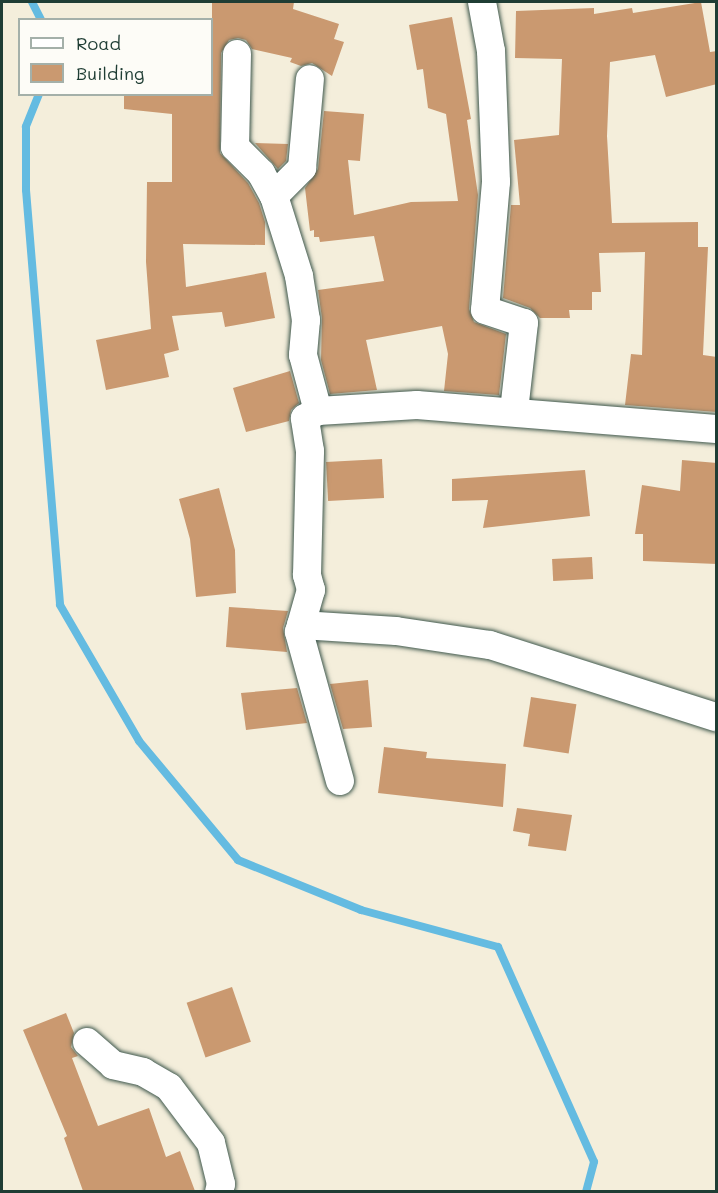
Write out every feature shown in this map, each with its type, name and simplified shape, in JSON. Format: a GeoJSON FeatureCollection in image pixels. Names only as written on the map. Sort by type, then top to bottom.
{"type":"FeatureCollection","features":[{"type":"Feature","properties":{"kind":"street"},"geometry":{"type":"LineString","coordinates":[[482,2],[491,51],[496,182],[485,310],[490,314],[525,322],[514,411]]}},
{"type":"Feature","properties":{"kind":"street"},"geometry":{"type":"LineString","coordinates":[[237,54],[235,147],[261,173],[274,196],[299,276],[306,320],[303,355],[318,411]]}},
{"type":"Feature","properties":{"kind":"street"},"geometry":{"type":"LineString","coordinates":[[274,196],[302,168],[310,79]]}},
{"type":"Feature","properties":{"kind":"street"},"geometry":{"type":"LineString","coordinates":[[340,781],[299,632],[311,590],[308,575],[310,451],[305,418],[318,411],[417,405],[717,429]]}},
{"type":"Feature","properties":{"kind":"street"},"geometry":{"type":"LineString","coordinates":[[301,625],[396,631],[490,645],[717,717]]}},
{"type":"Feature","properties":{"kind":"street"},"geometry":{"type":"LineString","coordinates":[[87,1042],[113,1065],[143,1072],[169,1087],[211,1143],[221,1184],[219,1191]]}},
{"type":"Feature","properties":{"kind":"building"},"geometry":{"type":"Polygon","coordinates":[[[212,2],[294,2],[293,9],[339,24],[334,39],[344,42],[332,76],[312,63],[301,66],[290,62],[292,58],[252,49],[246,40],[238,38],[229,40],[221,53],[220,153],[248,183],[259,203],[265,222],[265,245],[183,244],[186,287],[266,272],[275,318],[225,327],[222,312],[172,316],[179,350],[164,354],[169,377],[106,390],[96,340],[151,329],[146,262],[147,182],[172,182],[172,114],[124,109],[124,96],[213,96],[212,2]]]}},
{"type":"Feature","properties":{"kind":"building"},"geometry":{"type":"Polygon","coordinates":[[[701,2],[710,52],[717,51],[717,84],[666,97],[655,55],[610,62],[607,136],[612,223],[698,222],[698,247],[708,247],[703,355],[717,357],[717,412],[625,405],[631,354],[642,355],[645,252],[599,253],[601,292],[592,292],[592,310],[569,310],[570,318],[540,318],[530,308],[503,298],[511,205],[520,205],[514,140],[559,135],[562,59],[515,58],[516,11],[594,8],[594,14],[632,8],[633,13],[701,2]]]}},
{"type":"Feature","properties":{"kind":"building"},"geometry":{"type":"Polygon","coordinates":[[[452,17],[471,119],[467,120],[478,195],[469,309],[474,322],[506,334],[499,395],[444,391],[448,354],[442,326],[366,340],[377,390],[330,394],[321,360],[322,318],[318,290],[384,281],[374,236],[320,242],[319,237],[314,237],[314,230],[310,231],[305,188],[318,169],[324,111],[364,114],[360,161],[348,160],[354,215],[411,202],[458,201],[446,114],[428,108],[423,69],[417,70],[409,25],[452,17]]]}},
{"type":"Feature","properties":{"kind":"building"},"geometry":{"type":"Polygon","coordinates":[[[255,143],[288,144],[286,161],[278,169],[255,143]]]}},
{"type":"Feature","properties":{"kind":"building"},"geometry":{"type":"Polygon","coordinates":[[[290,371],[299,403],[291,410],[289,421],[246,432],[233,388],[290,371]]]}},
{"type":"Feature","properties":{"kind":"building"},"geometry":{"type":"Polygon","coordinates":[[[382,459],[384,498],[328,501],[326,462],[382,459]]]}},
{"type":"Feature","properties":{"kind":"building"},"geometry":{"type":"Polygon","coordinates":[[[682,460],[717,463],[717,564],[643,561],[643,534],[635,534],[642,485],[680,491],[682,460]]]}},
{"type":"Feature","properties":{"kind":"building"},"geometry":{"type":"Polygon","coordinates":[[[585,470],[590,516],[483,528],[488,500],[452,501],[452,479],[585,470]]]}},
{"type":"Feature","properties":{"kind":"building"},"geometry":{"type":"Polygon","coordinates":[[[219,488],[235,550],[236,593],[196,597],[190,539],[179,499],[219,488]]]}},
{"type":"Feature","properties":{"kind":"building"},"geometry":{"type":"Polygon","coordinates":[[[592,557],[593,579],[553,581],[552,559],[592,557]]]}},
{"type":"Feature","properties":{"kind":"building"},"geometry":{"type":"Polygon","coordinates":[[[229,607],[288,611],[283,628],[287,652],[226,647],[229,607]]]}},
{"type":"Feature","properties":{"kind":"building"},"geometry":{"type":"Polygon","coordinates":[[[368,680],[372,727],[343,729],[330,684],[368,680]]]}},
{"type":"Feature","properties":{"kind":"building"},"geometry":{"type":"Polygon","coordinates":[[[297,688],[307,723],[246,730],[241,693],[297,688]]]}},
{"type":"Feature","properties":{"kind":"building"},"geometry":{"type":"Polygon","coordinates":[[[531,697],[576,704],[569,754],[523,746],[531,697]]]}},
{"type":"Feature","properties":{"kind":"building"},"geometry":{"type":"Polygon","coordinates":[[[384,747],[427,752],[426,758],[506,764],[503,807],[378,793],[384,747]]]}},
{"type":"Feature","properties":{"kind":"building"},"geometry":{"type":"Polygon","coordinates":[[[517,808],[572,815],[566,851],[528,846],[530,834],[513,831],[517,808]]]}},
{"type":"Feature","properties":{"kind":"building"},"geometry":{"type":"Polygon","coordinates":[[[232,987],[251,1042],[205,1057],[187,1003],[232,987]]]}},
{"type":"Feature","properties":{"kind":"building"},"geometry":{"type":"Polygon","coordinates":[[[66,1013],[74,1033],[71,1047],[78,1056],[72,1058],[98,1126],[149,1108],[166,1157],[180,1151],[195,1191],[83,1191],[64,1138],[67,1136],[23,1030],[66,1013]]]}},
{"type":"Feature","properties":{"kind":"waterway"},"geometry":{"type":"LineString","coordinates":[[32,2],[40,18]]}},
{"type":"Feature","properties":{"kind":"waterway"},"geometry":{"type":"LineString","coordinates":[[38,96],[26,127],[26,190],[60,605],[139,741],[238,860],[361,910],[498,947],[594,1162],[586,1192]]}}]}
